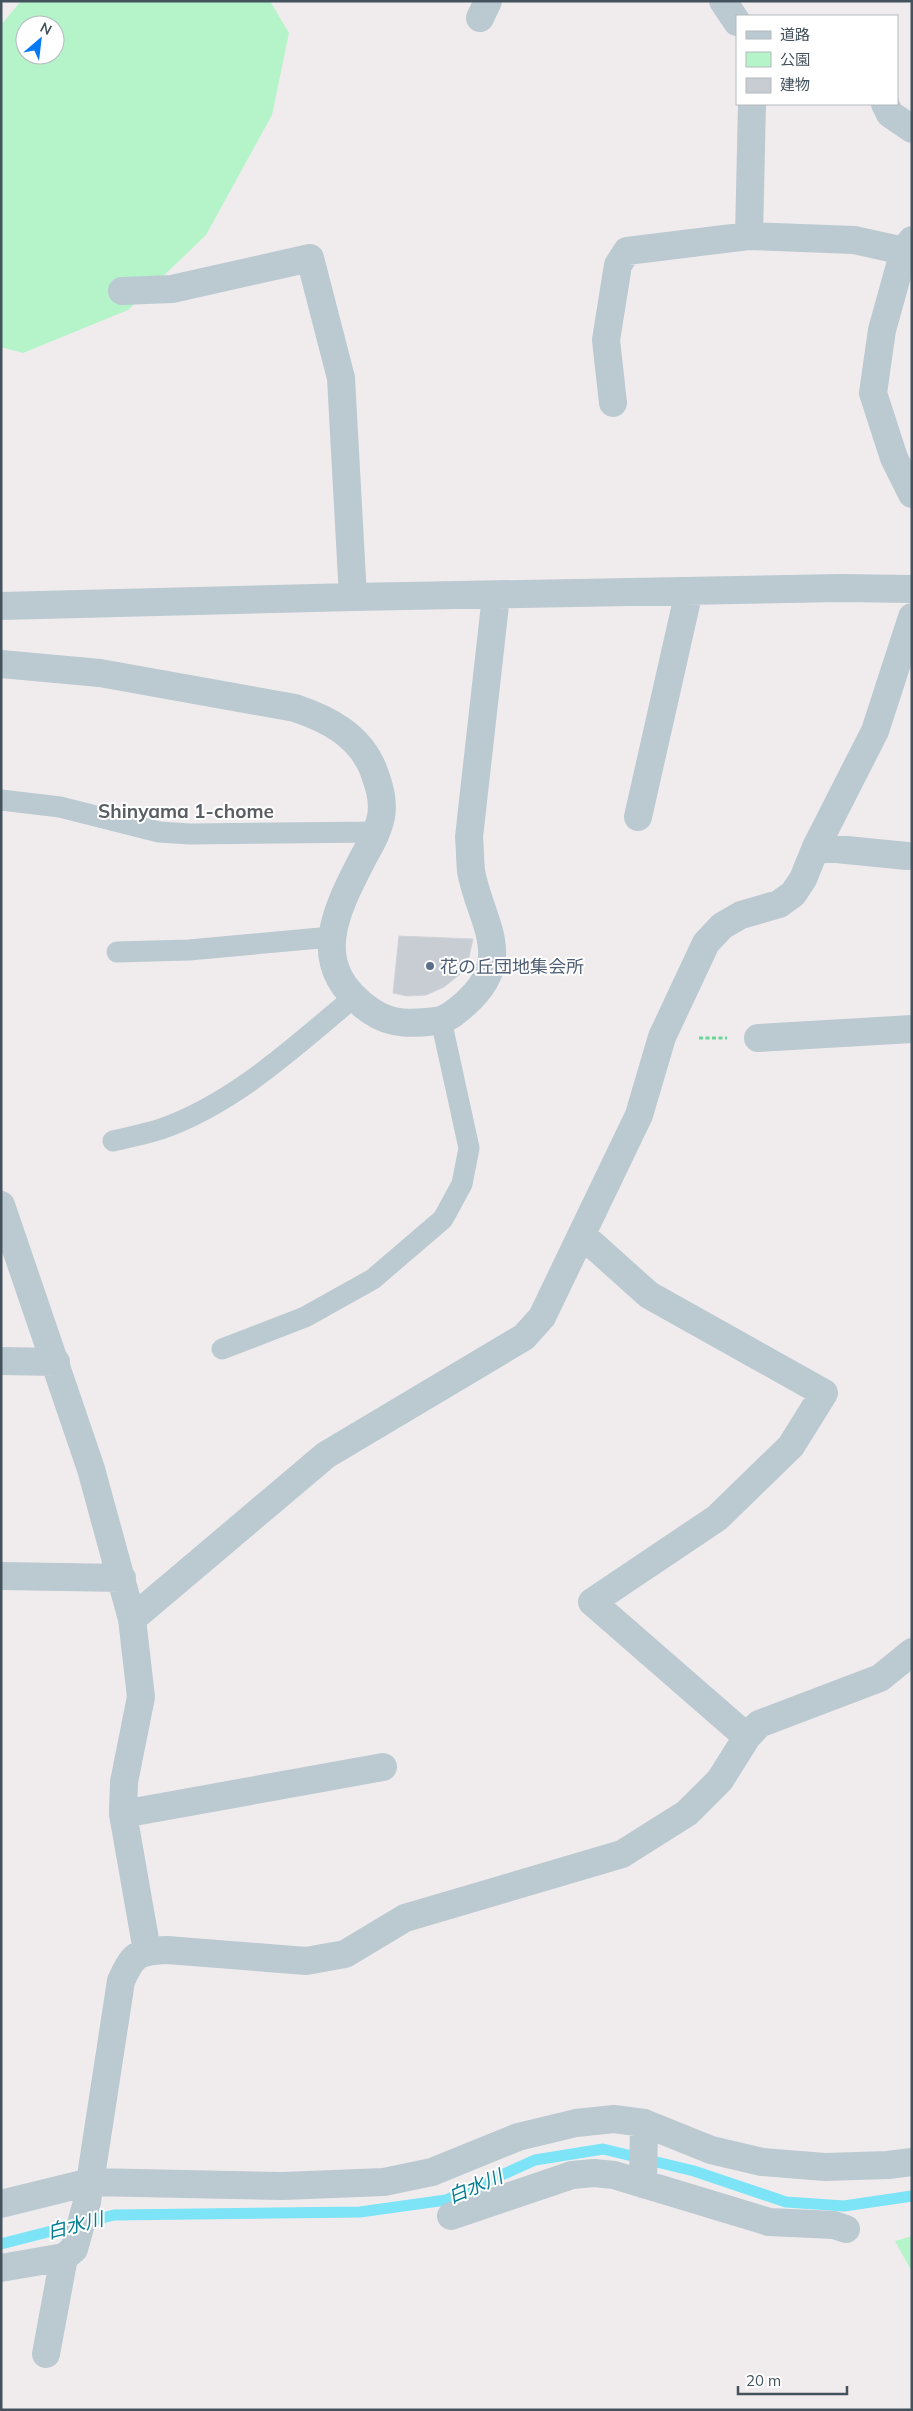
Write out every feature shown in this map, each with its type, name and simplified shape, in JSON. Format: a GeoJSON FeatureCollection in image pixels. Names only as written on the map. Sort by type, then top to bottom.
{"type":"FeatureCollection","features":[{"type":"Feature","properties":{"kind":"street"},"geometry":{"type":"LineString","coordinates":[[723,1],[736,20]]}},
{"type":"Feature","properties":{"kind":"street"},"geometry":{"type":"LineString","coordinates":[[749,236],[752,105]]}},
{"type":"Feature","properties":{"kind":"street"},"geometry":{"type":"LineString","coordinates":[[886,105],[890,114],[912,129]]}},
{"type":"Feature","properties":{"kind":"street"},"geometry":{"type":"LineString","coordinates":[[613,403],[606,340],[618,265],[627,251],[749,236],[854,240],[908,246],[882,330],[873,393],[894,458],[912,494]]}},
{"type":"Feature","properties":{"kind":"street"},"geometry":{"type":"LineString","coordinates":[[122,291],[172,289],[310,258],[341,378],[353,597]]}},
{"type":"Feature","properties":{"kind":"street"},"geometry":{"type":"LineString","coordinates":[[1,606],[353,597],[496,596],[840,588],[912,589]]}},
{"type":"Feature","properties":{"kind":"street"},"geometry":{"type":"LineString","coordinates":[[638,817],[689,591]]}},
{"type":"Feature","properties":{"kind":"street"},"geometry":{"type":"LineString","coordinates":[[1,664],[100,673],[296,708],[323,718],[345,732],[361,747],[371,764],[382,799],[381,817],[376,832],[343,896],[331,937],[331,958],[339,980],[353,998],[373,1012],[395,1022],[418,1024],[441,1020],[475,995],[485,978],[492,956],[492,937],[472,872],[469,837],[496,596]]}},
{"type":"Feature","properties":{"kind":"street"},"geometry":{"type":"LineString","coordinates":[[132,1619],[326,1455],[524,1337],[542,1317],[639,1115],[662,1037],[706,943],[722,926],[741,916],[778,904],[793,894],[803,879],[816,847],[874,731],[912,617]]}},
{"type":"Feature","properties":{"kind":"street"},"geometry":{"type":"LineString","coordinates":[[816,847],[907,856]]}},
{"type":"Feature","properties":{"kind":"street"},"geometry":{"type":"LineString","coordinates":[[758,1038],[912,1029]]}},
{"type":"Feature","properties":{"kind":"street"},"geometry":{"type":"LineString","coordinates":[[1,1205],[91,1469],[132,1619],[141,1697],[124,1782],[123,1814],[147,1951]]}},
{"type":"Feature","properties":{"kind":"street"},"geometry":{"type":"LineString","coordinates":[[582,1236],[649,1295],[824,1393],[791,1446],[717,1518],[592,1602],[747,1737]]}},
{"type":"Feature","properties":{"kind":"street"},"geometry":{"type":"LineString","coordinates":[[1,1361],[56,1362]]}},
{"type":"Feature","properties":{"kind":"street"},"geometry":{"type":"LineString","coordinates":[[1,1576],[122,1578]]}},
{"type":"Feature","properties":{"kind":"street"},"geometry":{"type":"LineString","coordinates":[[1,2268],[64,2257],[74,2250],[88,2192],[121,1981],[136,1955],[147,1951],[167,1950],[306,1962],[345,1954],[405,1918],[622,1854],[687,1813],[720,1780],[747,1737],[759,1724],[880,1678],[912,1652]]}},
{"type":"Feature","properties":{"kind":"street"},"geometry":{"type":"LineString","coordinates":[[123,1814],[383,1767]]}},
{"type":"Feature","properties":{"kind":"street"},"geometry":{"type":"LineString","coordinates":[[1,2204],[88,2192],[384,2182],[432,2172],[518,2137],[576,2123],[614,2119],[644,2154],[769,2222],[834,2224],[846,2229]]}},
{"type":"Feature","properties":{"kind":"street"},"geometry":{"type":"LineString","coordinates":[[451,2216],[572,2175],[614,2175],[644,2154],[711,2150],[762,2162],[825,2167],[888,2166],[912,2162]]}},
{"type":"Feature","properties":{"kind":"street"},"geometry":{"type":"LineString","coordinates":[[46,2354],[64,2257]]}},
{"type":"Feature","properties":{"kind":"lane"},"geometry":{"type":"LineString","coordinates":[[1,800],[60,807],[159,832],[190,834],[376,832]]}},
{"type":"Feature","properties":{"kind":"lane"},"geometry":{"type":"LineString","coordinates":[[117,952],[190,950],[331,937]]}},
{"type":"Feature","properties":{"kind":"lane"},"geometry":{"type":"LineString","coordinates":[[113,1141],[162,1128],[218,1102],[270,1067],[353,998]]}},
{"type":"Feature","properties":{"kind":"lane"},"geometry":{"type":"LineString","coordinates":[[222,1348],[305,1317],[373,1279],[443,1219],[462,1184],[469,1148],[441,1020]]}},
{"type":"Feature","properties":{"kind":"path"},"geometry":{"type":"LineString","coordinates":[[662,1037],[758,1038]]}},
{"type":"Feature","properties":{"kind":"green space"},"geometry":{"type":"Polygon","coordinates":[[[21,1],[270,1],[289,33],[272,115],[206,235],[128,310],[23,353],[1,347],[1,25],[21,1]]]}},
{"type":"Feature","properties":{"kind":"green space"},"geometry":{"type":"Polygon","coordinates":[[[912,2236],[912,2272],[895,2241],[912,2236]]]}},
{"type":"Feature","properties":{"kind":"building","name":"花の丘団地集会所"},"geometry":{"type":"Polygon","coordinates":[[[399,936],[473,939],[469,957],[459,975],[444,987],[426,995],[407,996],[393,993],[399,936]]]}},
{"type":"Feature","properties":{"kind":"waterway","name":"白水川"},"geometry":{"type":"LineString","coordinates":[[1,2244],[114,2215],[360,2212],[446,2200],[535,2160],[603,2149],[694,2171],[786,2202],[844,2206],[912,2196]]}},
{"type":"Feature","properties":{"kind":"place","name":"花の丘団地集会所"},"geometry":{"type":"Point","coordinates":[430,966]}},
{"type":"Feature","properties":{"kind":"district","name":"Shinyama 1-chome"},"geometry":{"type":"Point","coordinates":[186,811]}}]}
